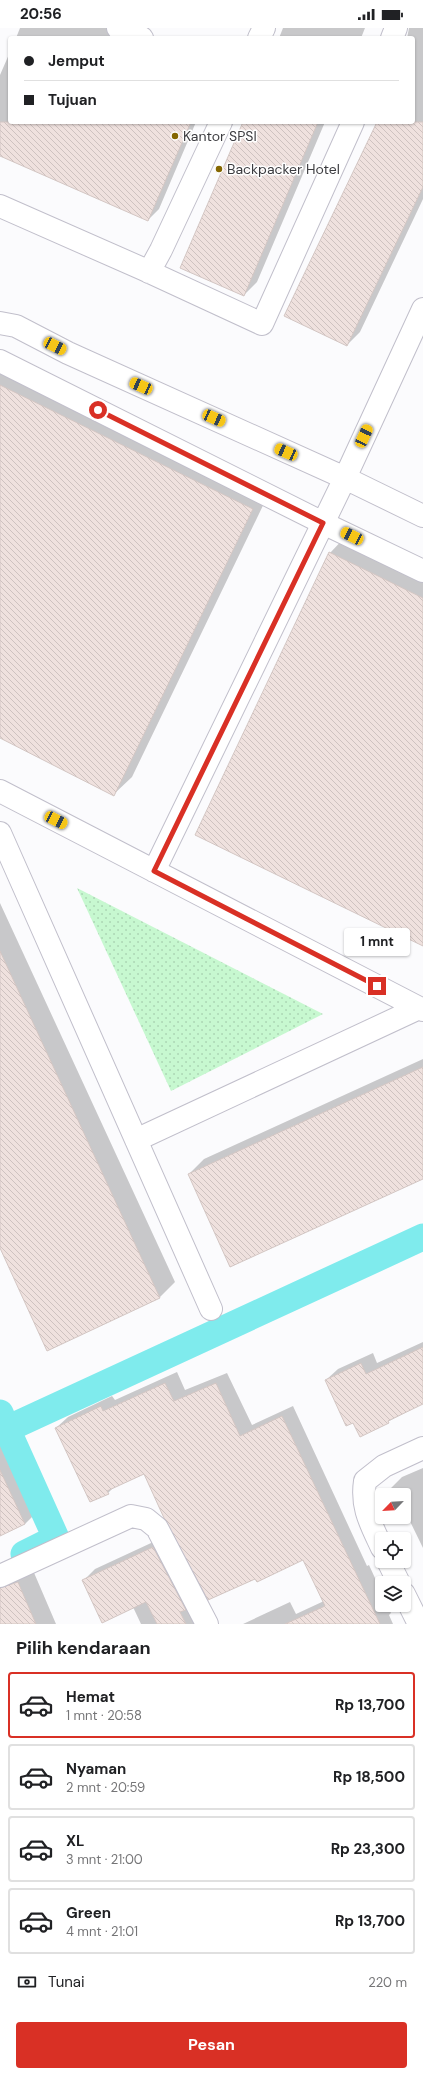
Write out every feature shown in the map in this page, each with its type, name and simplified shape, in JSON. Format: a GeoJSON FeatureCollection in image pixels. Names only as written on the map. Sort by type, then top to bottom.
{"type":"FeatureCollection","features":[{"type":"Feature","properties":{"kind":"street"},"geometry":{"type":"LineString","coordinates":[[118,28],[137,36]]}},
{"type":"Feature","properties":{"kind":"street"},"geometry":{"type":"LineString","coordinates":[[149,272],[161,250],[220,124]]}},
{"type":"Feature","properties":{"kind":"street"},"geometry":{"type":"LineString","coordinates":[[0,206],[262,324],[353,124]]}},
{"type":"Feature","properties":{"kind":"street"},"geometry":{"type":"LineString","coordinates":[[154,871],[345,478],[423,310]]}},
{"type":"Feature","properties":{"kind":"street"},"geometry":{"type":"LineString","coordinates":[[0,323],[16,326],[68,353],[345,478],[423,516]]}},
{"type":"Feature","properties":{"kind":"street"},"geometry":{"type":"LineString","coordinates":[[0,361],[323,523],[423,571]]}},
{"type":"Feature","properties":{"kind":"street"},"geometry":{"type":"LineString","coordinates":[[0,791],[421,1009]]}},
{"type":"Feature","properties":{"kind":"street"},"geometry":{"type":"LineString","coordinates":[[0,833],[211,1309]]}},
{"type":"Feature","properties":{"kind":"street"},"geometry":{"type":"LineString","coordinates":[[136,1140],[421,1009]]}},
{"type":"Feature","properties":{"kind":"street"},"geometry":{"type":"LineString","coordinates":[[375,1534],[367,1517],[363,1496],[365,1481],[384,1466],[423,1448]]}},
{"type":"Feature","properties":{"kind":"street"},"geometry":{"type":"LineString","coordinates":[[0,1576],[131,1516],[146,1519],[157,1528],[207,1624]]}},
{"type":"Feature","properties":{"kind":"street"},"geometry":{"type":"LineString","coordinates":[[411,1608],[419,1624]]}},
{"type":"Feature","properties":{"kind":"green space"},"geometry":{"type":"Polygon","coordinates":[[[77,888],[323,1014],[171,1091],[77,888]]]}},
{"type":"Feature","properties":{"kind":"building"},"geometry":{"type":"Polygon","coordinates":[[[0,122],[8,122],[8,124],[190,124],[148,221],[0,156],[0,122]]]}},
{"type":"Feature","properties":{"kind":"building"},"geometry":{"type":"Polygon","coordinates":[[[415,122],[423,122],[423,187],[347,346],[284,316],[376,124],[415,124],[415,122]]]}},
{"type":"Feature","properties":{"kind":"building"},"geometry":{"type":"Polygon","coordinates":[[[242,124],[317,124],[244,296],[180,268],[242,124]]]}},
{"type":"Feature","properties":{"kind":"building"},"geometry":{"type":"Polygon","coordinates":[[[0,385],[253,509],[114,796],[0,738],[0,385]]]}},
{"type":"Feature","properties":{"kind":"building"},"geometry":{"type":"Polygon","coordinates":[[[329,552],[423,598],[423,946],[195,835],[329,552]]]}},
{"type":"Feature","properties":{"kind":"building"},"geometry":{"type":"Polygon","coordinates":[[[0,951],[160,1298],[47,1351],[0,1248],[0,951]]]}},
{"type":"Feature","properties":{"kind":"building"},"geometry":{"type":"Polygon","coordinates":[[[423,1067],[423,1179],[230,1267],[188,1174],[423,1067]]]}},
{"type":"Feature","properties":{"kind":"building"},"geometry":{"type":"Polygon","coordinates":[[[423,1347],[423,1404],[360,1437],[353,1423],[346,1426],[325,1380],[361,1363],[366,1374],[423,1347]]]}},
{"type":"Feature","properties":{"kind":"building"},"geometry":{"type":"Polygon","coordinates":[[[165,1383],[174,1401],[216,1383],[240,1436],[282,1416],[380,1624],[285,1624],[325,1606],[303,1560],[257,1582],[255,1579],[208,1600],[164,1518],[144,1474],[107,1491],[109,1494],[90,1502],[55,1428],[101,1406],[103,1411],[165,1383]]]}},
{"type":"Feature","properties":{"kind":"building"},"geometry":{"type":"Polygon","coordinates":[[[0,1470],[25,1524],[0,1536],[0,1470]]]}},
{"type":"Feature","properties":{"kind":"building"},"geometry":{"type":"Polygon","coordinates":[[[153,1547],[186,1610],[180,1612],[186,1624],[157,1624],[146,1602],[102,1623],[82,1580],[153,1547]]]}},
{"type":"Feature","properties":{"kind":"building"},"geometry":{"type":"Polygon","coordinates":[[[18,1582],[36,1624],[0,1624],[0,1588],[18,1582]]]}},
{"type":"Feature","properties":{"kind":"waterway"},"geometry":{"type":"LineString","coordinates":[[0,1413],[7,1429],[423,1237]]}},
{"type":"Feature","properties":{"kind":"waterway"},"geometry":{"type":"LineString","coordinates":[[7,1429],[56,1538],[24,1554]]}},
{"type":"Feature","properties":{"kind":"place","name":"Kantor SPSI"},"geometry":{"type":"Point","coordinates":[175,136]}},
{"type":"Feature","properties":{"kind":"place","name":"Backpacker Hotel"},"geometry":{"type":"Point","coordinates":[219,169]}},
{"type":"Feature","properties":{"kind":"route"},"geometry":{"type":"LineString","coordinates":[[98,410],[323,523],[154,871],[377,986]]}}]}
